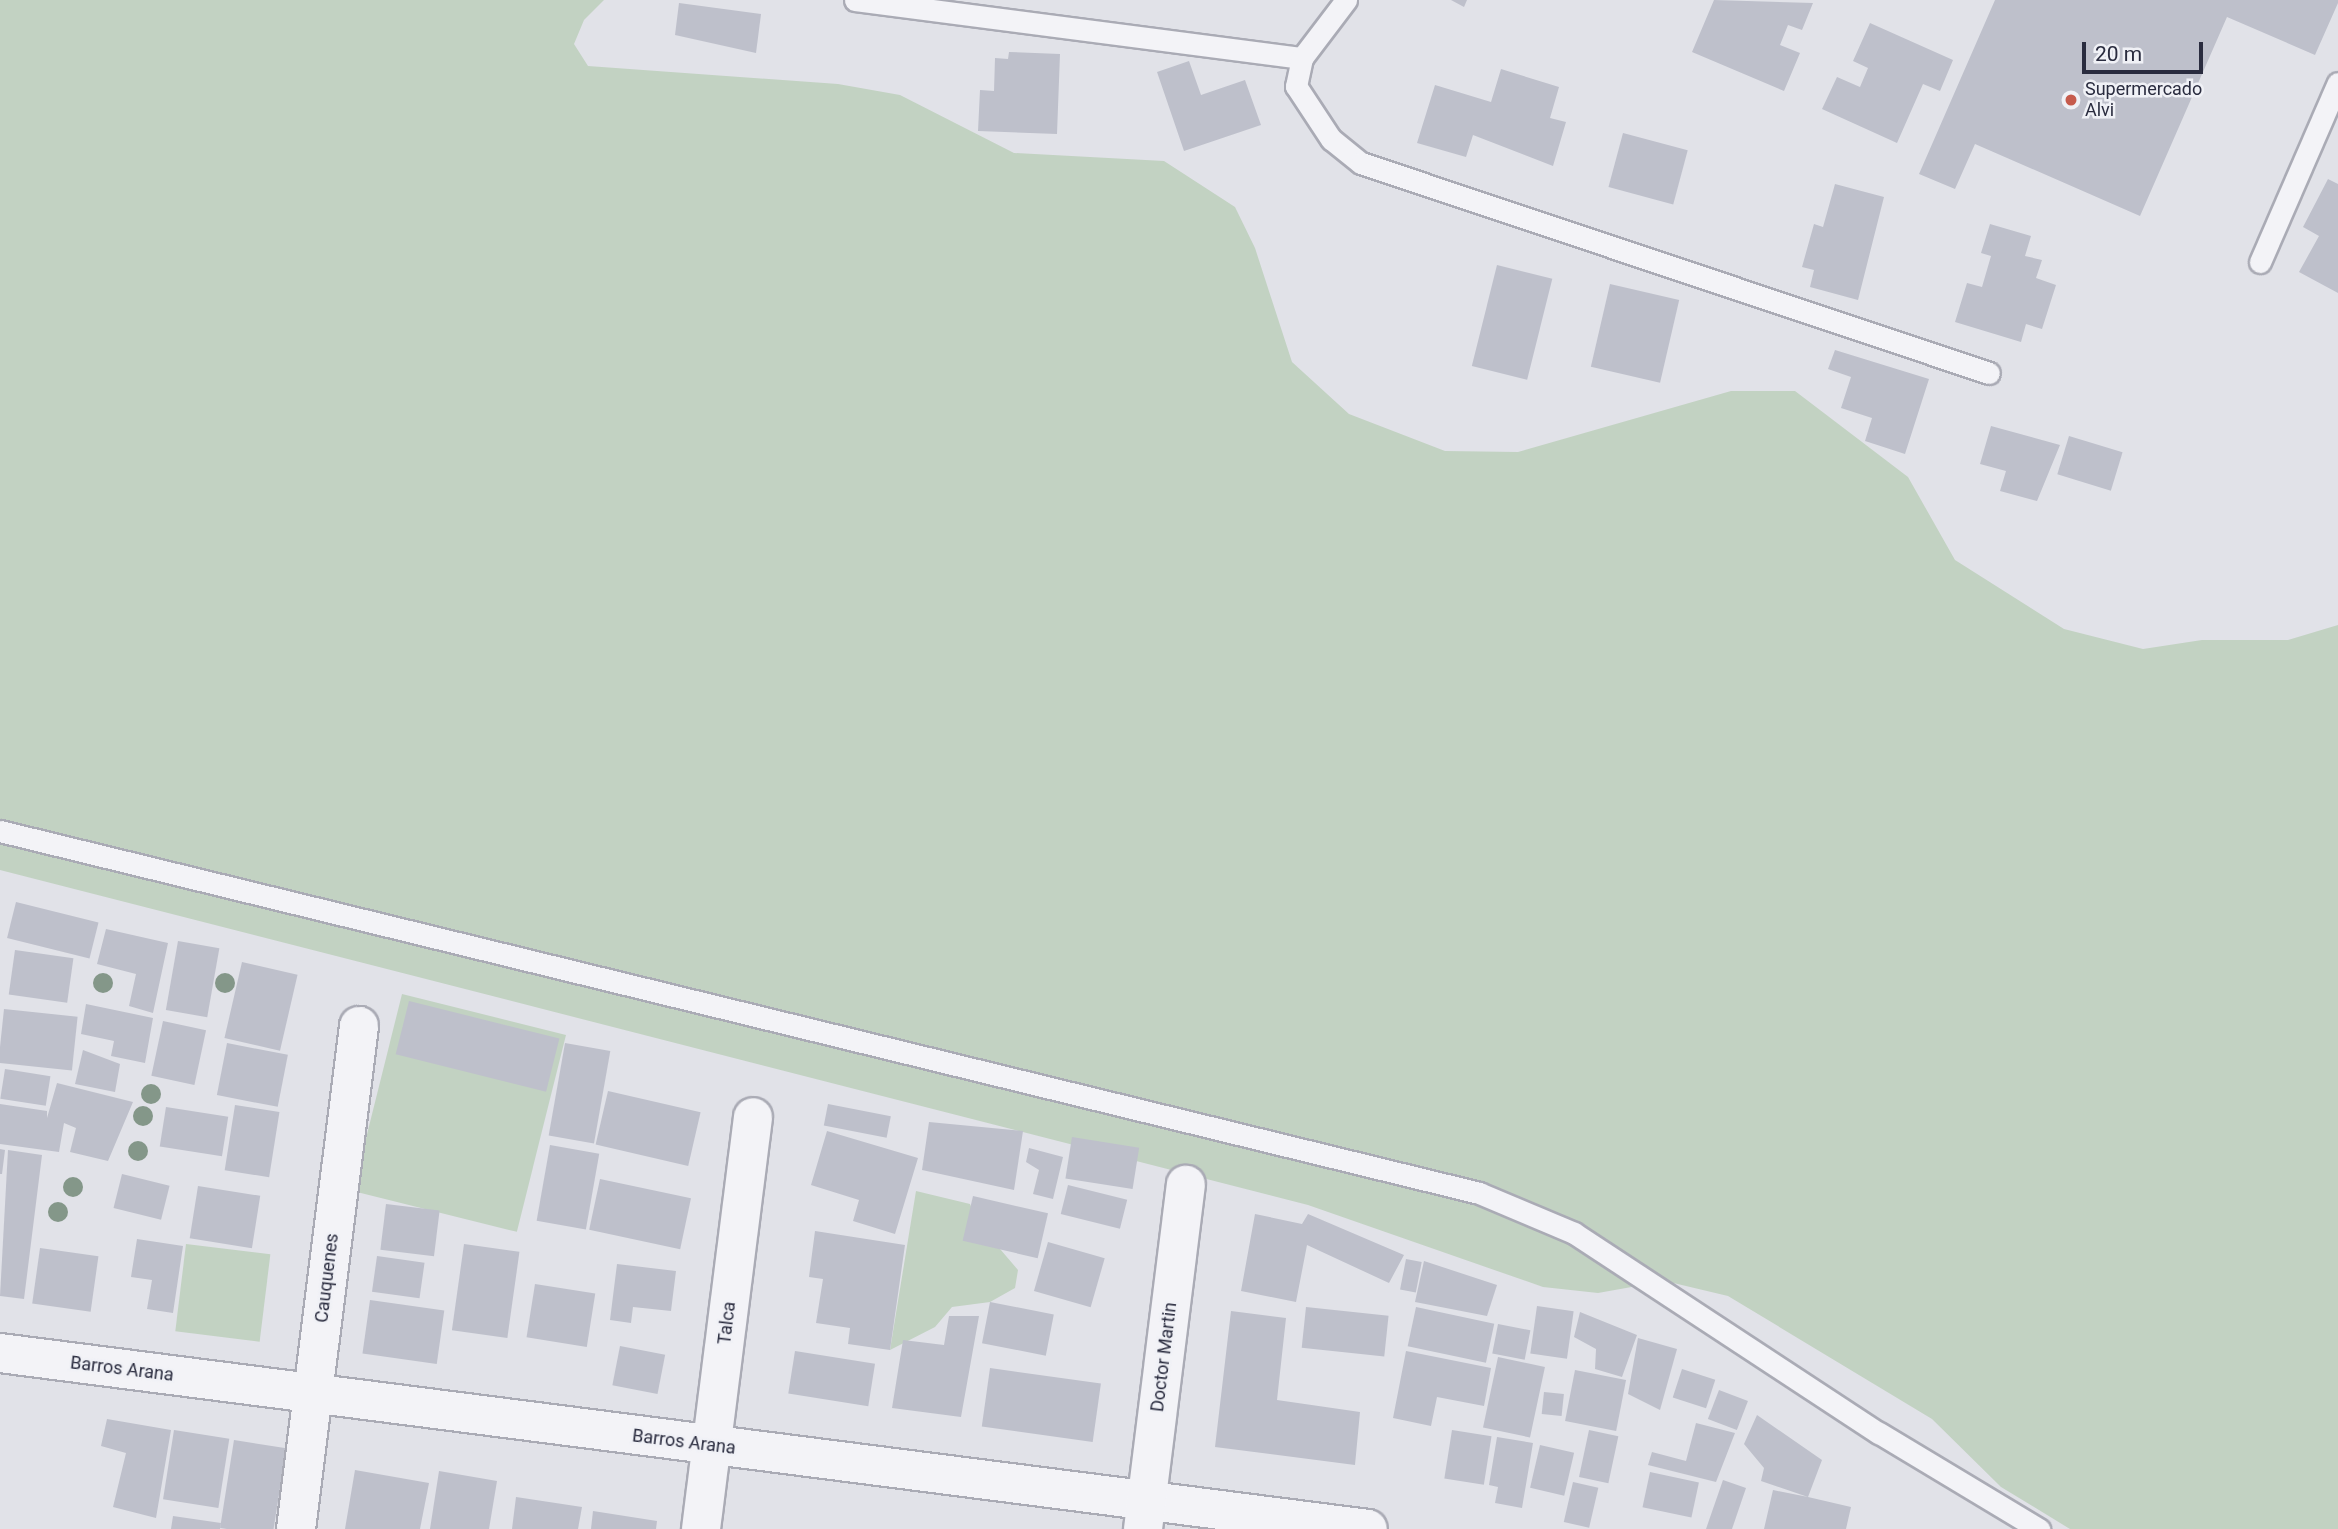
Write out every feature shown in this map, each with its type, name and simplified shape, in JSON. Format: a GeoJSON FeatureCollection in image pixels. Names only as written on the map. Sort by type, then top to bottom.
{"type":"FeatureCollection","features":[{"type":"Feature","properties":{"kind":"street","name":"Cauquenes"},"geometry":{"type":"LineString","coordinates":[[296,1529],[359,1027]]}},
{"type":"Feature","properties":{"kind":"street","name":"Talca"},"geometry":{"type":"LineString","coordinates":[[701,1529],[753,1117]]}},
{"type":"Feature","properties":{"kind":"street","name":"Doctor Martin"},"geometry":{"type":"LineString","coordinates":[[1145,1516],[1186,1185]]}},
{"type":"Feature","properties":{"kind":"street","name":"Barros Arana"},"geometry":{"type":"LineString","coordinates":[[0,1353],[711,1446],[1145,1516],[1368,1529]]}},
{"type":"Feature","properties":{"kind":"lane"},"geometry":{"type":"LineString","coordinates":[[855,0],[1302,58]]}},
{"type":"Feature","properties":{"kind":"lane"},"geometry":{"type":"LineString","coordinates":[[1346,0],[1302,58],[1296,86],[1331,139],[1362,163],[1989,373]]}},
{"type":"Feature","properties":{"kind":"lane"},"geometry":{"type":"LineString","coordinates":[[2260,262],[2338,83]]}},
{"type":"Feature","properties":{"kind":"lane"},"geometry":{"type":"LineString","coordinates":[[0,831],[1479,1193],[1574,1233],[1879,1433],[2039,1529]]}},
{"type":"Feature","properties":{"kind":"green space"},"geometry":{"type":"Polygon","coordinates":[[[0,0],[604,0],[584,20],[574,44],[588,66],[838,84],[900,95],[1014,153],[1164,161],[1235,207],[1255,248],[1292,362],[1349,414],[1445,451],[1518,452],[1731,391],[1795,391],[1908,477],[1955,560],[2064,629],[2143,649],[2202,640],[2288,640],[2338,625],[2338,1529],[2070,1529],[2001,1487],[1932,1419],[1728,1296],[1665,1281],[1598,1293],[1543,1287],[1308,1205],[0,870],[0,0]]]}},
{"type":"Feature","properties":{"kind":"green space"},"geometry":{"type":"Polygon","coordinates":[[[402,994],[566,1035],[517,1232],[353,1191],[402,994]]]}},
{"type":"Feature","properties":{"kind":"green space"},"geometry":{"type":"Polygon","coordinates":[[[916,1191],[970,1204],[977,1222],[1018,1270],[1015,1288],[990,1302],[952,1307],[935,1327],[890,1350],[916,1191]]]}},
{"type":"Feature","properties":{"kind":"green space"},"geometry":{"type":"Polygon","coordinates":[[[186,1244],[270,1254],[260,1342],[175,1331],[186,1244]]]}},
{"type":"Feature","properties":{"kind":"building"},"geometry":{"type":"Polygon","coordinates":[[[1451,0],[1467,0],[1464,7],[1451,0]]]}},
{"type":"Feature","properties":{"kind":"building"},"geometry":{"type":"Polygon","coordinates":[[[1714,0],[1813,3],[1802,30],[1788,25],[1780,45],[1800,53],[1784,91],[1692,52],[1714,0]]]}},
{"type":"Feature","properties":{"kind":"building","name":"Supermercado Alvi"},"geometry":{"type":"Polygon","coordinates":[[[1995,0],[2338,0],[2338,3],[2315,55],[2227,17],[2140,216],[1975,144],[1955,189],[1919,174],[1995,0]]]}},
{"type":"Feature","properties":{"kind":"building"},"geometry":{"type":"Polygon","coordinates":[[[679,3],[761,14],[756,53],[675,35],[679,3]]]}},
{"type":"Feature","properties":{"kind":"building"},"geometry":{"type":"Polygon","coordinates":[[[1870,23],[1953,60],[1940,91],[1923,84],[1897,143],[1822,109],[1837,77],[1860,87],[1868,68],[1853,61],[1870,23]]]}},
{"type":"Feature","properties":{"kind":"building"},"geometry":{"type":"Polygon","coordinates":[[[1009,52],[1060,54],[1057,134],[978,131],[980,90],[994,91],[995,58],[1008,59],[1009,52]]]}},
{"type":"Feature","properties":{"kind":"building"},"geometry":{"type":"Polygon","coordinates":[[[1189,61],[1201,95],[1245,80],[1261,125],[1184,151],[1157,72],[1189,61]]]}},
{"type":"Feature","properties":{"kind":"building"},"geometry":{"type":"Polygon","coordinates":[[[1501,69],[1559,87],[1550,118],[1566,122],[1553,166],[1473,135],[1466,157],[1417,143],[1435,85],[1491,102],[1501,69]]]}},
{"type":"Feature","properties":{"kind":"building"},"geometry":{"type":"Polygon","coordinates":[[[1623,133],[1688,150],[1673,204],[1609,187],[1623,133]]]}},
{"type":"Feature","properties":{"kind":"building"},"geometry":{"type":"Polygon","coordinates":[[[2328,179],[2338,184],[2338,293],[2299,272],[2319,236],[2303,227],[2328,179]]]}},
{"type":"Feature","properties":{"kind":"building"},"geometry":{"type":"Polygon","coordinates":[[[1835,184],[1884,197],[1858,300],[1810,287],[1814,270],[1802,267],[1814,224],[1823,227],[1835,184]]]}},
{"type":"Feature","properties":{"kind":"building"},"geometry":{"type":"Polygon","coordinates":[[[1990,224],[2031,236],[2025,256],[2042,260],[2036,278],[2056,285],[2042,329],[2026,324],[2021,342],[1955,322],[1967,283],[1982,287],[1991,256],[1981,253],[1990,224]]]}},
{"type":"Feature","properties":{"kind":"building"},"geometry":{"type":"Polygon","coordinates":[[[1497,265],[1552,279],[1527,380],[1472,366],[1497,265]]]}},
{"type":"Feature","properties":{"kind":"building"},"geometry":{"type":"Polygon","coordinates":[[[1610,284],[1679,300],[1660,383],[1591,367],[1610,284]]]}},
{"type":"Feature","properties":{"kind":"building"},"geometry":{"type":"Polygon","coordinates":[[[1835,350],[1929,379],[1905,454],[1865,441],[1872,418],[1841,408],[1851,377],[1828,369],[1835,350]]]}},
{"type":"Feature","properties":{"kind":"building"},"geometry":{"type":"Polygon","coordinates":[[[1991,426],[2060,445],[2037,501],[2000,491],[2006,471],[1980,464],[1991,426]]]}},
{"type":"Feature","properties":{"kind":"building"},"geometry":{"type":"Polygon","coordinates":[[[2069,436],[2123,452],[2111,491],[2057,474],[2069,436]]]}},
{"type":"Feature","properties":{"kind":"building"},"geometry":{"type":"Polygon","coordinates":[[[16,902],[98,923],[90,958],[7,938],[16,902]]]}},
{"type":"Feature","properties":{"kind":"building"},"geometry":{"type":"Polygon","coordinates":[[[106,929],[168,943],[153,1013],[129,1006],[136,974],[97,964],[106,929]]]}},
{"type":"Feature","properties":{"kind":"building"},"geometry":{"type":"Polygon","coordinates":[[[178,941],[219,948],[207,1017],[166,1010],[178,941]]]}},
{"type":"Feature","properties":{"kind":"building"},"geometry":{"type":"Polygon","coordinates":[[[15,950],[73,958],[67,1003],[9,995],[15,950]]]}},
{"type":"Feature","properties":{"kind":"building"},"geometry":{"type":"Polygon","coordinates":[[[242,962],[298,975],[280,1051],[224,1038],[242,962]]]}},
{"type":"Feature","properties":{"kind":"building"},"geometry":{"type":"Polygon","coordinates":[[[409,1001],[559,1038],[546,1092],[396,1054],[409,1001]]]}},
{"type":"Feature","properties":{"kind":"building"},"geometry":{"type":"Polygon","coordinates":[[[86,1004],[153,1018],[145,1063],[111,1056],[114,1041],[81,1034],[86,1004]]]}},
{"type":"Feature","properties":{"kind":"building"},"geometry":{"type":"Polygon","coordinates":[[[4,1009],[78,1017],[72,1070],[0,1063],[4,1009]]]}},
{"type":"Feature","properties":{"kind":"building"},"geometry":{"type":"Polygon","coordinates":[[[163,1021],[206,1030],[194,1085],[151,1076],[163,1021]]]}},
{"type":"Feature","properties":{"kind":"building"},"geometry":{"type":"Polygon","coordinates":[[[227,1043],[288,1055],[278,1107],[217,1095],[227,1043]]]}},
{"type":"Feature","properties":{"kind":"building"},"geometry":{"type":"Polygon","coordinates":[[[565,1043],[610,1051],[594,1144],[549,1136],[565,1043]]]}},
{"type":"Feature","properties":{"kind":"building"},"geometry":{"type":"Polygon","coordinates":[[[83,1050],[120,1064],[115,1092],[75,1084],[83,1050]]]}},
{"type":"Feature","properties":{"kind":"building"},"geometry":{"type":"Polygon","coordinates":[[[5,1069],[50,1076],[46,1106],[0,1099],[5,1069]]]}},
{"type":"Feature","properties":{"kind":"building"},"geometry":{"type":"Polygon","coordinates":[[[57,1083],[133,1102],[108,1161],[70,1152],[76,1128],[64,1123],[59,1152],[0,1144],[0,1104],[47,1111],[47,1118],[57,1083]]]}},
{"type":"Feature","properties":{"kind":"building"},"geometry":{"type":"Polygon","coordinates":[[[608,1091],[701,1112],[688,1166],[596,1145],[608,1091]]]}},
{"type":"Feature","properties":{"kind":"building"},"geometry":{"type":"Polygon","coordinates":[[[828,1104],[891,1116],[887,1138],[824,1126],[828,1104]]]}},
{"type":"Feature","properties":{"kind":"building"},"geometry":{"type":"Polygon","coordinates":[[[235,1105],[279,1112],[269,1177],[225,1170],[235,1105]]]}},
{"type":"Feature","properties":{"kind":"building"},"geometry":{"type":"Polygon","coordinates":[[[166,1107],[228,1117],[222,1156],[160,1147],[166,1107]]]}},
{"type":"Feature","properties":{"kind":"building"},"geometry":{"type":"Polygon","coordinates":[[[929,1122],[1023,1131],[1014,1190],[922,1170],[929,1122]]]}},
{"type":"Feature","properties":{"kind":"building"},"geometry":{"type":"Polygon","coordinates":[[[827,1131],[918,1158],[895,1234],[853,1221],[859,1200],[811,1185],[827,1131]]]}},
{"type":"Feature","properties":{"kind":"building"},"geometry":{"type":"Polygon","coordinates":[[[1072,1137],[1139,1148],[1133,1189],[1065,1178],[1072,1137]]]}},
{"type":"Feature","properties":{"kind":"building"},"geometry":{"type":"Polygon","coordinates":[[[550,1145],[599,1154],[586,1230],[537,1221],[550,1145]]]}},
{"type":"Feature","properties":{"kind":"building"},"geometry":{"type":"Polygon","coordinates":[[[1029,1148],[1063,1157],[1053,1199],[1033,1194],[1039,1170],[1026,1162],[1029,1148]]]}},
{"type":"Feature","properties":{"kind":"building"},"geometry":{"type":"Polygon","coordinates":[[[0,1149],[5,1150],[2,1174],[0,1174],[0,1149]]]}},
{"type":"Feature","properties":{"kind":"building"},"geometry":{"type":"Polygon","coordinates":[[[8,1150],[42,1155],[24,1299],[0,1296],[8,1150]]]}},
{"type":"Feature","properties":{"kind":"building"},"geometry":{"type":"Polygon","coordinates":[[[122,1174],[170,1186],[161,1220],[114,1208],[122,1174]]]}},
{"type":"Feature","properties":{"kind":"building"},"geometry":{"type":"Polygon","coordinates":[[[600,1179],[691,1198],[680,1249],[589,1230],[600,1179]]]}},
{"type":"Feature","properties":{"kind":"building"},"geometry":{"type":"Polygon","coordinates":[[[1068,1185],[1127,1200],[1120,1229],[1061,1214],[1068,1185]]]}},
{"type":"Feature","properties":{"kind":"building"},"geometry":{"type":"Polygon","coordinates":[[[198,1186],[260,1196],[252,1248],[190,1238],[198,1186]]]}},
{"type":"Feature","properties":{"kind":"building"},"geometry":{"type":"Polygon","coordinates":[[[973,1196],[1048,1213],[1038,1258],[963,1241],[973,1196]]]}},
{"type":"Feature","properties":{"kind":"building"},"geometry":{"type":"Polygon","coordinates":[[[386,1204],[440,1211],[434,1256],[380,1250],[386,1204]]]}},
{"type":"Feature","properties":{"kind":"building"},"geometry":{"type":"Polygon","coordinates":[[[1255,1214],[1302,1224],[1308,1214],[1404,1255],[1389,1283],[1307,1245],[1296,1302],[1241,1291],[1255,1214]]]}},
{"type":"Feature","properties":{"kind":"building"},"geometry":{"type":"Polygon","coordinates":[[[815,1231],[905,1245],[890,1350],[848,1344],[850,1328],[816,1323],[823,1279],[809,1277],[815,1231]]]}},
{"type":"Feature","properties":{"kind":"building"},"geometry":{"type":"Polygon","coordinates":[[[137,1239],[183,1246],[173,1313],[147,1309],[152,1280],[131,1277],[137,1239]]]}},
{"type":"Feature","properties":{"kind":"building"},"geometry":{"type":"Polygon","coordinates":[[[1048,1242],[1105,1258],[1091,1307],[1034,1291],[1048,1242]]]}},
{"type":"Feature","properties":{"kind":"building"},"geometry":{"type":"Polygon","coordinates":[[[464,1244],[519,1252],[507,1338],[452,1330],[464,1244]]]}},
{"type":"Feature","properties":{"kind":"building"},"geometry":{"type":"Polygon","coordinates":[[[40,1248],[98,1256],[91,1312],[32,1303],[40,1248]]]}},
{"type":"Feature","properties":{"kind":"building"},"geometry":{"type":"Polygon","coordinates":[[[377,1256],[425,1263],[420,1298],[372,1292],[377,1256]]]}},
{"type":"Feature","properties":{"kind":"building"},"geometry":{"type":"Polygon","coordinates":[[[1406,1259],[1422,1262],[1416,1292],[1400,1289],[1406,1259]]]}},
{"type":"Feature","properties":{"kind":"building"},"geometry":{"type":"Polygon","coordinates":[[[1424,1261],[1497,1285],[1487,1316],[1415,1302],[1424,1261]]]}},
{"type":"Feature","properties":{"kind":"building"},"geometry":{"type":"Polygon","coordinates":[[[617,1264],[676,1271],[671,1311],[633,1307],[631,1323],[610,1320],[617,1264]]]}},
{"type":"Feature","properties":{"kind":"building"},"geometry":{"type":"Polygon","coordinates":[[[535,1284],[595,1294],[587,1347],[527,1337],[535,1284]]]}},
{"type":"Feature","properties":{"kind":"building"},"geometry":{"type":"Polygon","coordinates":[[[370,1300],[444,1310],[437,1364],[362,1353],[370,1300]]]}},
{"type":"Feature","properties":{"kind":"building"},"geometry":{"type":"Polygon","coordinates":[[[990,1302],[1054,1314],[1046,1356],[982,1343],[990,1302]]]}},
{"type":"Feature","properties":{"kind":"building"},"geometry":{"type":"Polygon","coordinates":[[[1537,1306],[1574,1311],[1567,1359],[1530,1354],[1537,1306]]]}},
{"type":"Feature","properties":{"kind":"building"},"geometry":{"type":"Polygon","coordinates":[[[1306,1307],[1389,1316],[1384,1356],[1302,1348],[1306,1307]]]}},
{"type":"Feature","properties":{"kind":"building"},"geometry":{"type":"Polygon","coordinates":[[[1416,1307],[1494,1324],[1486,1363],[1408,1346],[1416,1307]]]}},
{"type":"Feature","properties":{"kind":"building"},"geometry":{"type":"Polygon","coordinates":[[[1231,1311],[1286,1318],[1277,1400],[1360,1412],[1355,1465],[1215,1447],[1231,1311]]]}},
{"type":"Feature","properties":{"kind":"building"},"geometry":{"type":"Polygon","coordinates":[[[1580,1312],[1637,1335],[1622,1377],[1595,1369],[1596,1349],[1574,1337],[1580,1312]]]}},
{"type":"Feature","properties":{"kind":"building"},"geometry":{"type":"Polygon","coordinates":[[[949,1316],[979,1316],[961,1417],[892,1408],[903,1340],[944,1345],[949,1316]]]}},
{"type":"Feature","properties":{"kind":"building"},"geometry":{"type":"Polygon","coordinates":[[[1498,1324],[1530,1330],[1525,1360],[1492,1353],[1498,1324]]]}},
{"type":"Feature","properties":{"kind":"building"},"geometry":{"type":"Polygon","coordinates":[[[1638,1338],[1677,1349],[1660,1410],[1628,1394],[1638,1338]]]}},
{"type":"Feature","properties":{"kind":"building"},"geometry":{"type":"Polygon","coordinates":[[[620,1346],[665,1355],[658,1394],[612,1385],[620,1346]]]}},
{"type":"Feature","properties":{"kind":"building"},"geometry":{"type":"Polygon","coordinates":[[[795,1351],[875,1364],[868,1406],[788,1393],[795,1351]]]}},
{"type":"Feature","properties":{"kind":"building"},"geometry":{"type":"Polygon","coordinates":[[[1406,1351],[1491,1368],[1484,1406],[1437,1397],[1431,1426],[1393,1418],[1406,1351]]]}},
{"type":"Feature","properties":{"kind":"building"},"geometry":{"type":"Polygon","coordinates":[[[1498,1357],[1545,1367],[1530,1437],[1483,1427],[1498,1357]]]}},
{"type":"Feature","properties":{"kind":"building"},"geometry":{"type":"Polygon","coordinates":[[[990,1368],[1101,1384],[1093,1442],[982,1426],[990,1368]]]}},
{"type":"Feature","properties":{"kind":"building"},"geometry":{"type":"Polygon","coordinates":[[[1682,1369],[1715,1380],[1706,1408],[1673,1398],[1682,1369]]]}},
{"type":"Feature","properties":{"kind":"building"},"geometry":{"type":"Polygon","coordinates":[[[1575,1370],[1626,1380],[1616,1431],[1565,1421],[1575,1370]]]}},
{"type":"Feature","properties":{"kind":"building"},"geometry":{"type":"Polygon","coordinates":[[[1719,1390],[1748,1401],[1737,1430],[1708,1419],[1719,1390]]]}},
{"type":"Feature","properties":{"kind":"building"},"geometry":{"type":"Polygon","coordinates":[[[1544,1392],[1564,1394],[1562,1416],[1542,1414],[1544,1392]]]}},
{"type":"Feature","properties":{"kind":"building"},"geometry":{"type":"Polygon","coordinates":[[[1757,1415],[1822,1460],[1808,1497],[1761,1481],[1764,1468],[1744,1444],[1757,1415]]]}},
{"type":"Feature","properties":{"kind":"building"},"geometry":{"type":"Polygon","coordinates":[[[107,1419],[171,1430],[156,1518],[113,1507],[126,1453],[101,1446],[107,1419]]]}},
{"type":"Feature","properties":{"kind":"building"},"geometry":{"type":"Polygon","coordinates":[[[1696,1423],[1735,1433],[1716,1482],[1648,1465],[1652,1452],[1686,1461],[1696,1423]]]}},
{"type":"Feature","properties":{"kind":"building"},"geometry":{"type":"Polygon","coordinates":[[[174,1430],[229,1439],[218,1508],[163,1499],[174,1430]]]}},
{"type":"Feature","properties":{"kind":"building"},"geometry":{"type":"Polygon","coordinates":[[[1452,1430],[1492,1436],[1484,1485],[1444,1478],[1452,1430]]]}},
{"type":"Feature","properties":{"kind":"building"},"geometry":{"type":"Polygon","coordinates":[[[1589,1430],[1618,1436],[1608,1483],[1579,1477],[1589,1430]]]}},
{"type":"Feature","properties":{"kind":"building"},"geometry":{"type":"Polygon","coordinates":[[[1497,1437],[1533,1443],[1522,1508],[1495,1503],[1498,1487],[1489,1485],[1497,1437]]]}},
{"type":"Feature","properties":{"kind":"building"},"geometry":{"type":"Polygon","coordinates":[[[234,1440],[286,1448],[274,1529],[220,1528],[234,1440]]]}},
{"type":"Feature","properties":{"kind":"building"},"geometry":{"type":"Polygon","coordinates":[[[1540,1445],[1574,1453],[1564,1496],[1530,1488],[1540,1445]]]}},
{"type":"Feature","properties":{"kind":"building"},"geometry":{"type":"Polygon","coordinates":[[[355,1470],[429,1483],[420,1529],[345,1529],[355,1470]]]}},
{"type":"Feature","properties":{"kind":"building"},"geometry":{"type":"Polygon","coordinates":[[[439,1471],[497,1481],[489,1529],[430,1529],[439,1471]]]}},
{"type":"Feature","properties":{"kind":"building"},"geometry":{"type":"Polygon","coordinates":[[[1650,1472],[1699,1482],[1691,1518],[1643,1507],[1650,1472]]]}},
{"type":"Feature","properties":{"kind":"building"},"geometry":{"type":"Polygon","coordinates":[[[1723,1480],[1746,1488],[1732,1529],[1706,1529],[1723,1480]]]}},
{"type":"Feature","properties":{"kind":"building"},"geometry":{"type":"Polygon","coordinates":[[[1573,1482],[1598,1488],[1589,1528],[1564,1522],[1573,1482]]]}},
{"type":"Feature","properties":{"kind":"building"},"geometry":{"type":"Polygon","coordinates":[[[1773,1490],[1851,1507],[1846,1529],[1764,1529],[1773,1490]]]}},
{"type":"Feature","properties":{"kind":"building"},"geometry":{"type":"Polygon","coordinates":[[[516,1497],[582,1507],[578,1529],[512,1529],[516,1497]]]}},
{"type":"Feature","properties":{"kind":"building"},"geometry":{"type":"Polygon","coordinates":[[[593,1511],[657,1521],[656,1529],[591,1529],[593,1511]]]}},
{"type":"Feature","properties":{"kind":"building"},"geometry":{"type":"Polygon","coordinates":[[[173,1516],[221,1523],[220,1529],[171,1529],[173,1516]]]}},
{"type":"Feature","properties":{"kind":"place","name":"Supermercado Alvi"},"geometry":{"type":"Point","coordinates":[2071,100]}}]}
